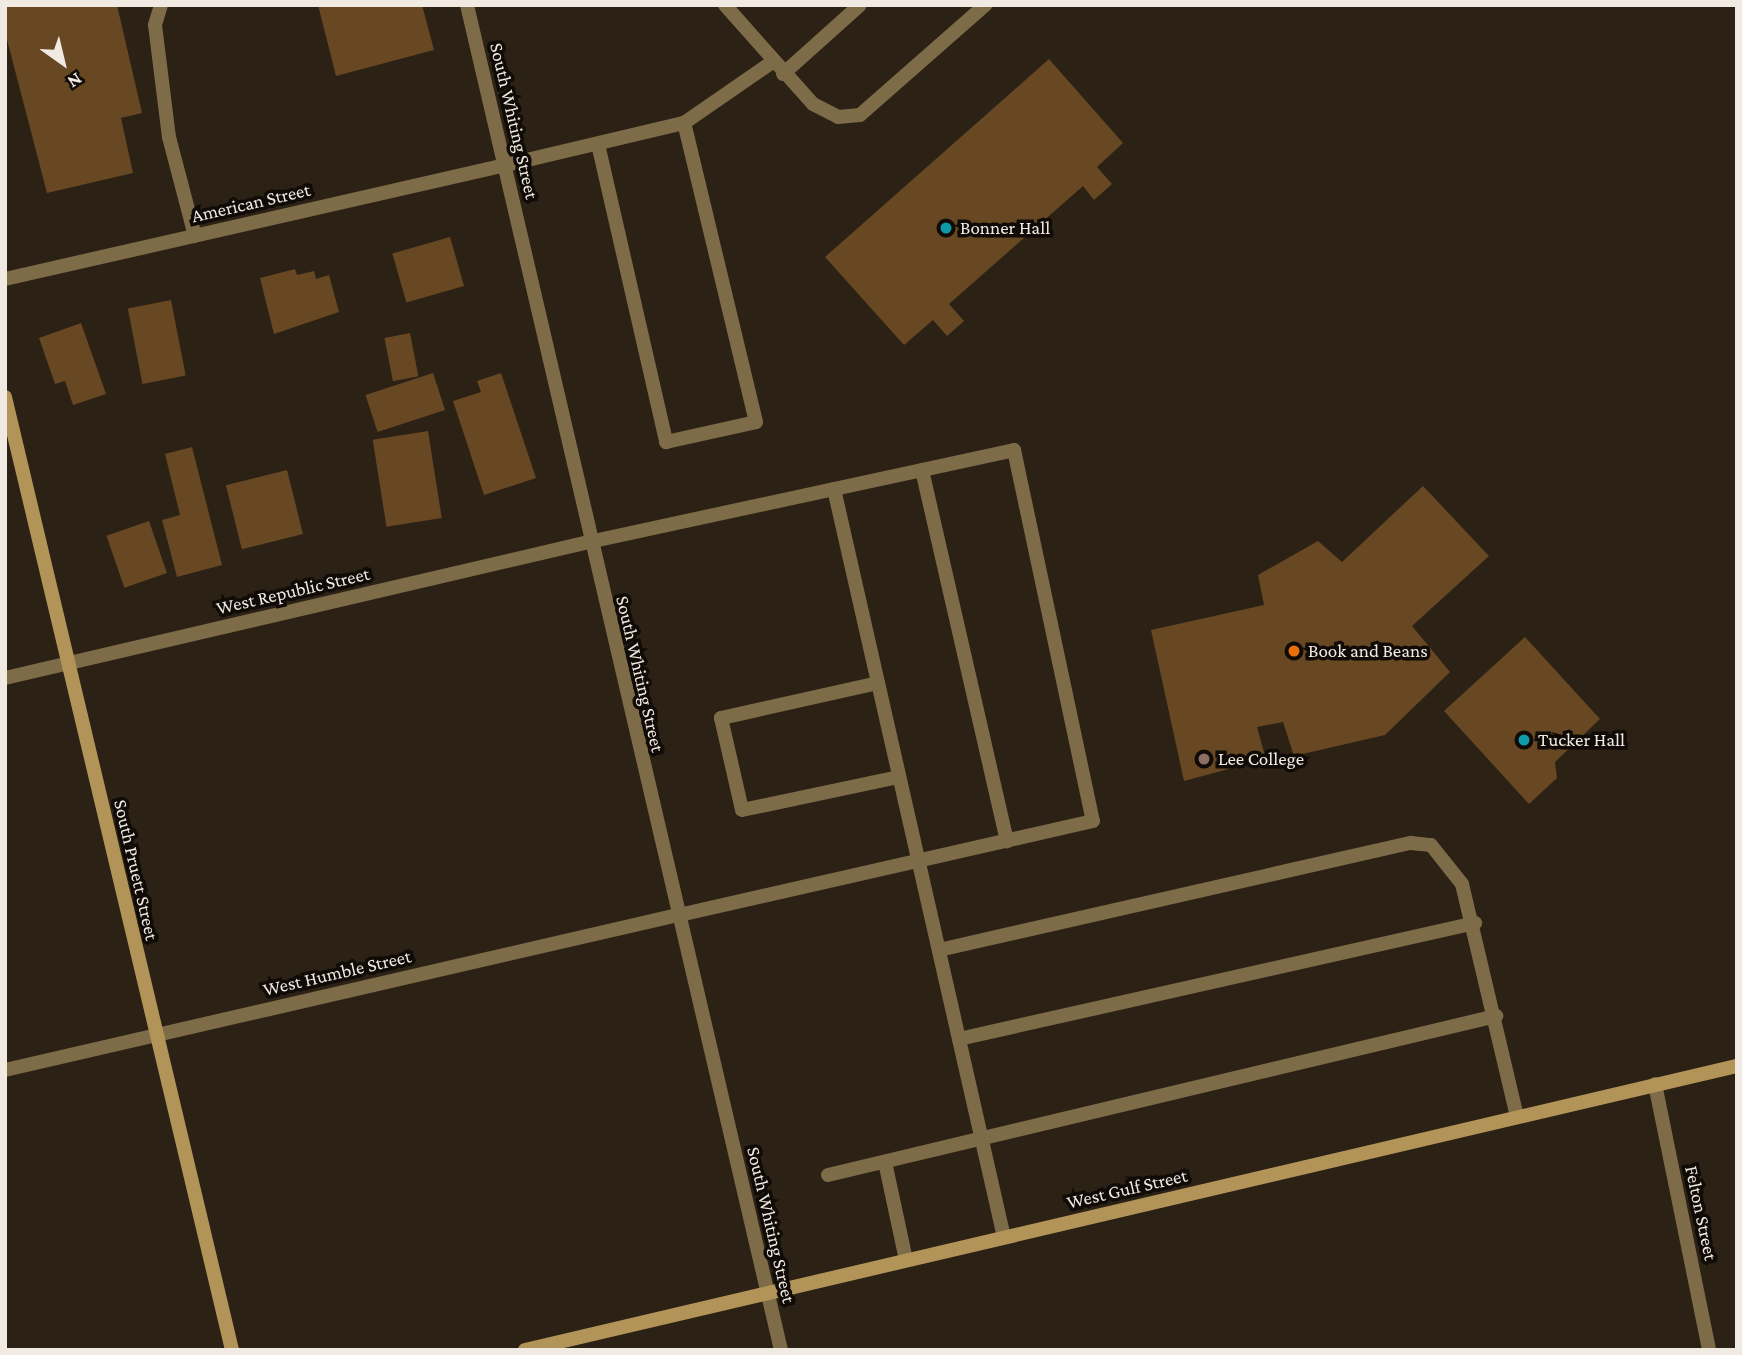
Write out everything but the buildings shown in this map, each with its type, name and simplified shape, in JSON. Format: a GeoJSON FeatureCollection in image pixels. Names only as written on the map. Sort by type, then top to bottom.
{"type":"FeatureCollection","features":[{"type":"Feature","properties":{"kind":"street"},"geometry":{"type":"LineString","coordinates":[[160,5],[155,25],[169,137],[195,236]]}},
{"type":"Feature","properties":{"kind":"street","name":"South Whiting Street"},"geometry":{"type":"LineString","coordinates":[[467,5],[506,165],[589,542],[781,1350]]}},
{"type":"Feature","properties":{"kind":"street"},"geometry":{"type":"LineString","coordinates":[[725,5],[771,63],[813,104],[838,117],[860,115],[985,5]]}},
{"type":"Feature","properties":{"kind":"street"},"geometry":{"type":"LineString","coordinates":[[783,74],[860,5]]}},
{"type":"Feature","properties":{"kind":"street"},"geometry":{"type":"LineString","coordinates":[[598,145],[666,442],[756,422],[684,123],[771,63]]}},
{"type":"Feature","properties":{"kind":"street","name":"American Street"},"geometry":{"type":"LineString","coordinates":[[5,279],[598,145],[684,123]]}},
{"type":"Feature","properties":{"kind":"street","name":"South Pruett Street"},"geometry":{"type":"LineString","coordinates":[[5,397],[154,1035],[232,1350]]}},
{"type":"Feature","properties":{"kind":"street","name":"West Humble Street"},"geometry":{"type":"LineString","coordinates":[[5,1070],[1093,821],[1014,450],[922,470]]}},
{"type":"Feature","properties":{"kind":"street"},"geometry":{"type":"LineString","coordinates":[[922,470],[1007,841]]}},
{"type":"Feature","properties":{"kind":"street","name":"West Republic Street"},"geometry":{"type":"LineString","coordinates":[[5,678],[589,542],[922,470]]}},
{"type":"Feature","properties":{"kind":"street"},"geometry":{"type":"LineString","coordinates":[[834,489],[1004,1237]]}},
{"type":"Feature","properties":{"kind":"street"},"geometry":{"type":"LineString","coordinates":[[878,683],[721,718],[741,810],[899,777]]}},
{"type":"Feature","properties":{"kind":"street"},"geometry":{"type":"LineString","coordinates":[[939,950],[1411,843],[1432,845],[1446,859],[1462,884],[1475,923],[1517,1116]]}},
{"type":"Feature","properties":{"kind":"street"},"geometry":{"type":"LineString","coordinates":[[959,1039],[1475,923]]}},
{"type":"Feature","properties":{"kind":"street"},"geometry":{"type":"LineString","coordinates":[[828,1175],[1496,1016]]}},
{"type":"Feature","properties":{"kind":"street","name":"West Gulf Street"},"geometry":{"type":"LineString","coordinates":[[525,1350],[1737,1066]]}},
{"type":"Feature","properties":{"kind":"street","name":"Felton Street"},"geometry":{"type":"LineString","coordinates":[[1655,1084],[1709,1350]]}},
{"type":"Feature","properties":{"kind":"street"},"geometry":{"type":"LineString","coordinates":[[885,1162],[906,1260]]}},
{"type":"Feature","properties":{"kind":"place","name":"Bonner Hall"},"geometry":{"type":"Point","coordinates":[946,228]}},
{"type":"Feature","properties":{"kind":"place","name":"Book and Beans"},"geometry":{"type":"Point","coordinates":[1294,651]}},
{"type":"Feature","properties":{"kind":"place","name":"Tucker Hall"},"geometry":{"type":"Point","coordinates":[1524,740]}},
{"type":"Feature","properties":{"kind":"place","name":"Lee College"},"geometry":{"type":"Point","coordinates":[1204,759]}}]}
